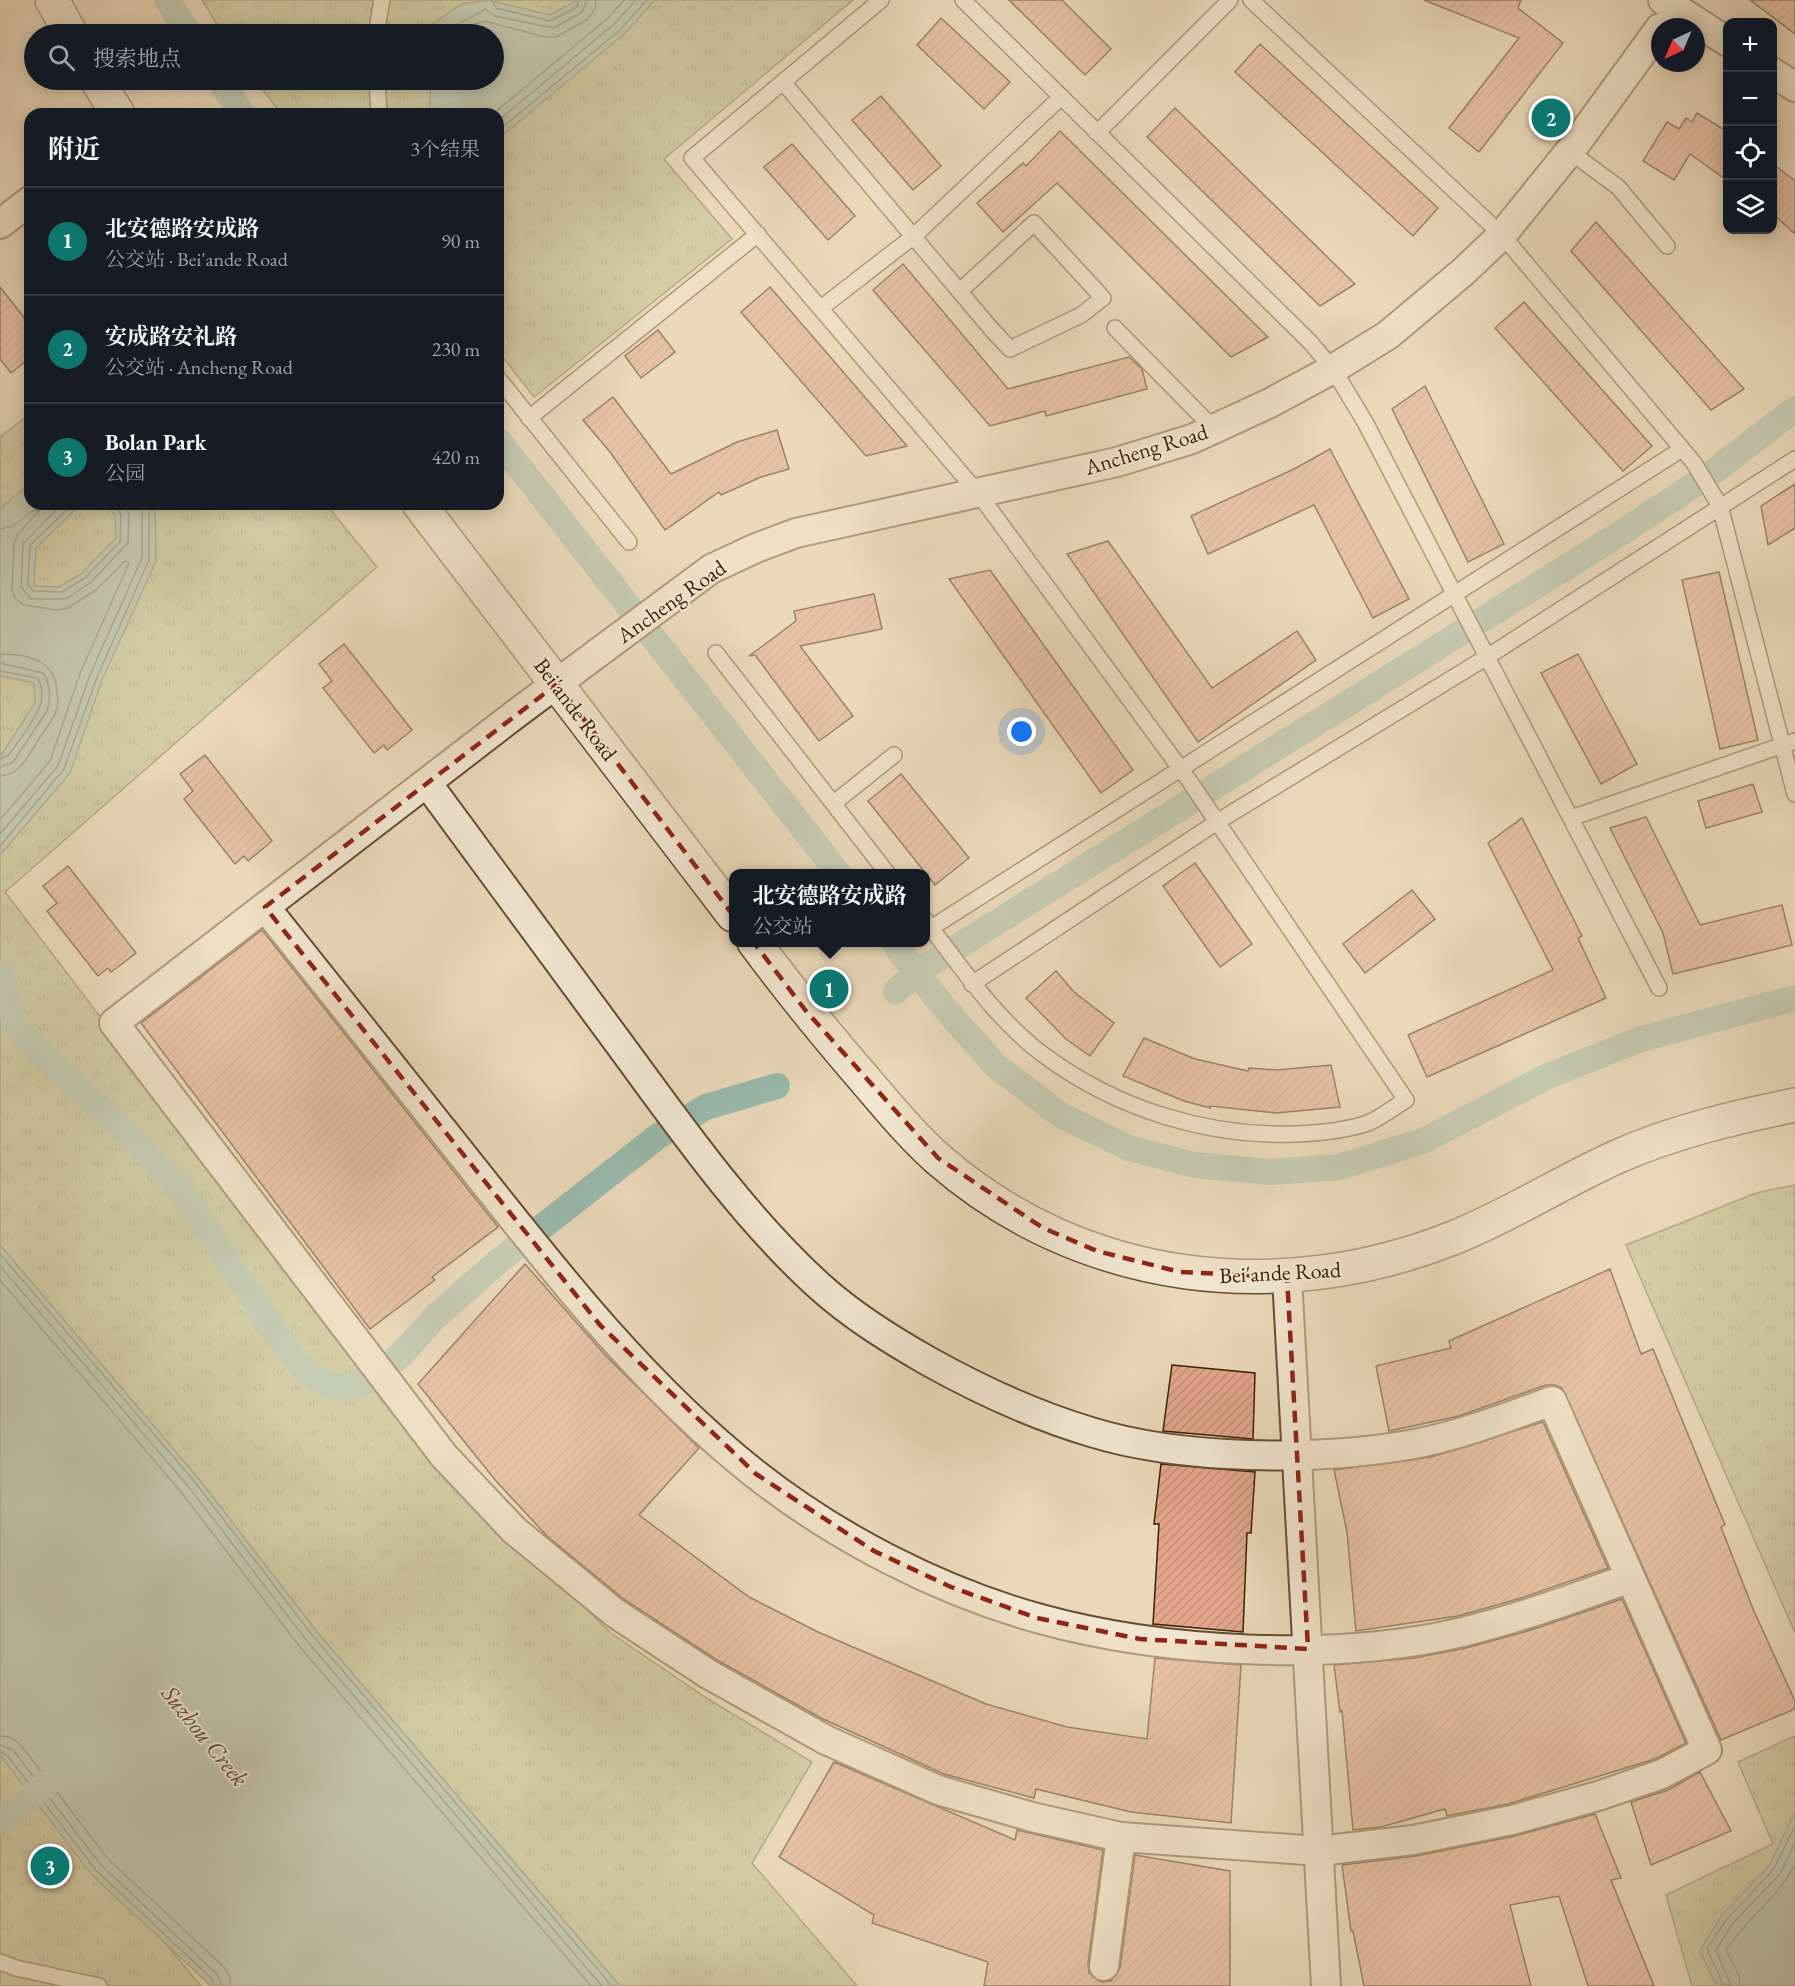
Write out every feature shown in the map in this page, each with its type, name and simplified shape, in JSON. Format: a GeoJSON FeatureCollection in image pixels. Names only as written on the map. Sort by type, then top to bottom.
{"type":"FeatureCollection","features":[{"type":"Feature","properties":{"kind":"street"},"geometry":{"type":"LineString","coordinates":[[52,0],[65,24]]}},
{"type":"Feature","properties":{"kind":"street"},"geometry":{"type":"LineString","coordinates":[[1668,13],[1723,40]]}},
{"type":"Feature","properties":{"kind":"street","name":"Ancheng Road"},"geometry":{"type":"LineString","coordinates":[[1121,1837],[1032,1817],[938,1790],[826,1740],[708,1674],[615,1613],[514,1530],[444,1456],[114,1023],[615,639],[711,569],[796,533],[1118,462],[1192,439],[1270,403],[1333,369],[1388,335],[1463,272],[1502,235],[1569,151],[1668,13]]}},
{"type":"Feature","properties":{"kind":"street"},"geometry":{"type":"LineString","coordinates":[[1777,75],[1795,87]]}},
{"type":"Feature","properties":{"kind":"street"},"geometry":{"type":"LineString","coordinates":[[103,90],[114,108]]}},
{"type":"Feature","properties":{"kind":"street"},"geometry":{"type":"LineString","coordinates":[[0,225],[24,206]]}},
{"type":"Feature","properties":{"kind":"street","name":"Bei'ande Road"},"geometry":{"type":"LineString","coordinates":[[424,510],[729,910]]}},
{"type":"Feature","properties":{"kind":"street"},"geometry":{"type":"LineString","coordinates":[[427,783],[658,1097],[760,1224],[817,1283],[873,1330],[945,1371],[1026,1411],[1094,1434],[1186,1449],[1297,1456],[1410,1445],[1471,1431],[1552,1401],[1707,1750],[1662,1774],[1598,1796],[1512,1820],[1413,1840],[1319,1851],[1121,1837],[1104,1966]]}},
{"type":"Feature","properties":{"kind":"street"},"geometry":{"type":"LineString","coordinates":[[265,907],[600,1325],[708,1434],[756,1474],[874,1551],[951,1587],[1037,1618],[1140,1639],[1235,1648],[1308,1649],[1373,1646],[1459,1633],[1549,1608],[1630,1578]]}},
{"type":"Feature","properties":{"kind":"street","name":"Bei'ande Road"},"geometry":{"type":"LineString","coordinates":[[758,947],[806,1011],[890,1109],[938,1158],[987,1195],[1043,1228],[1097,1251],[1180,1272],[1232,1278],[1287,1276],[1344,1271],[1403,1257],[1457,1236],[1623,1154],[1710,1125],[1795,1104]]}},
{"type":"Feature","properties":{"kind":"street"},"geometry":{"type":"LineString","coordinates":[[1287,1276],[1326,1986]]}},
{"type":"Feature","properties":{"kind":"lane"},"geometry":{"type":"LineString","coordinates":[[378,24],[382,0]]}},
{"type":"Feature","properties":{"kind":"lane"},"geometry":{"type":"LineString","coordinates":[[881,0],[692,158],[978,493],[1184,774],[1406,1100],[1369,1123],[1327,1132],[1277,1134],[1224,1131],[1139,1108],[1097,1088],[1044,1056],[972,984],[930,927]]}},
{"type":"Feature","properties":{"kind":"lane"},"geometry":{"type":"LineString","coordinates":[[963,0],[1310,342],[1333,369],[1365,422],[1659,988]]}},
{"type":"Feature","properties":{"kind":"lane"},"geometry":{"type":"LineString","coordinates":[[1097,133],[1230,0]]}},
{"type":"Feature","properties":{"kind":"lane"},"geometry":{"type":"LineString","coordinates":[[1251,0],[1502,235],[1694,463],[1717,500],[1789,743],[1795,794]]}},
{"type":"Feature","properties":{"kind":"lane"},"geometry":{"type":"LineString","coordinates":[[783,82],[960,291],[1011,350],[1081,315],[1103,298],[1034,223],[960,291]]}},
{"type":"Feature","properties":{"kind":"lane"},"geometry":{"type":"LineString","coordinates":[[378,90],[379,108]]}},
{"type":"Feature","properties":{"kind":"lane"},"geometry":{"type":"LineString","coordinates":[[821,308],[914,236],[1061,97]]}},
{"type":"Feature","properties":{"kind":"lane"},"geometry":{"type":"LineString","coordinates":[[1569,151],[1618,187],[1667,246]]}},
{"type":"Feature","properties":{"kind":"lane"},"geometry":{"type":"LineString","coordinates":[[529,418],[758,234]]}},
{"type":"Feature","properties":{"kind":"lane"},"geometry":{"type":"LineString","coordinates":[[1115,328],[1214,429]]}},
{"type":"Feature","properties":{"kind":"lane"},"geometry":{"type":"LineString","coordinates":[[504,386],[629,542]]}},
{"type":"Feature","properties":{"kind":"lane"},"geometry":{"type":"LineString","coordinates":[[930,923],[1184,774],[1682,449]]}},
{"type":"Feature","properties":{"kind":"lane"},"geometry":{"type":"LineString","coordinates":[[972,984],[1214,817],[1484,651],[1717,500],[1795,459]]}},
{"type":"Feature","properties":{"kind":"lane"},"geometry":{"type":"LineString","coordinates":[[716,653],[885,869]]}},
{"type":"Feature","properties":{"kind":"lane"},"geometry":{"type":"LineString","coordinates":[[1571,818],[1789,743]]}},
{"type":"Feature","properties":{"kind":"lane"},"geometry":{"type":"LineString","coordinates":[[834,803],[894,755]]}},
{"type":"Feature","properties":{"kind":"lane"},"geometry":{"type":"LineString","coordinates":[[0,1962],[16,1968],[99,1986]]}},
{"type":"Feature","properties":{"kind":"highlighted area"},"geometry":{"type":"Polygon","coordinates":[[[557,684],[806,1011],[938,1158],[1043,1228],[1097,1251],[1180,1272],[1287,1277],[1308,1649],[1140,1639],[1037,1618],[951,1587],[874,1551],[756,1474],[600,1325],[265,907],[557,684]]]}},
{"type":"Feature","properties":{"kind":"green space"},"geometry":{"type":"Polygon","coordinates":[[[202,0],[853,0],[664,159],[732,239],[534,397],[504,359],[504,108],[277,108],[263,90],[504,90],[504,24],[217,24],[202,0]]]}},
{"type":"Feature","properties":{"kind":"green space"},"geometry":{"type":"Polygon","coordinates":[[[24,419],[24,510],[331,510],[377,567],[5,892],[157,1091],[514,1540],[611,1633],[708,1699],[812,1762],[752,1863],[857,1986],[620,1986],[317,1632],[198,1478],[0,1245],[0,437],[24,419]]]}},
{"type":"Feature","properties":{"kind":"green space"},"geometry":{"type":"Polygon","coordinates":[[[1795,1185],[1795,1633],[1626,1245],[1756,1193],[1795,1185]]]}},
{"type":"Feature","properties":{"kind":"green space"},"geometry":{"type":"Polygon","coordinates":[[[1795,1736],[1795,1986],[1692,1986],[1666,1895],[1773,1844],[1738,1762],[1795,1736]]]}},
{"type":"Feature","properties":{"kind":"green space"},"geometry":{"type":"Polygon","coordinates":[[[0,1747],[201,1986],[0,1986],[0,1747]]]}},
{"type":"Feature","properties":{"kind":"water"},"geometry":{"type":"Polygon","coordinates":[[[488,0],[550,15],[578,0],[655,0],[624,34],[504,134],[504,108],[429,108],[430,90],[504,90],[504,24],[433,24],[461,4],[488,0]]]}},
{"type":"Feature","properties":{"kind":"water"},"geometry":{"type":"Polygon","coordinates":[[[24,489],[24,510],[75,510],[36,548],[34,586],[59,587],[81,574],[116,538],[115,515],[111,510],[155,510],[156,561],[102,680],[70,773],[0,855],[0,757],[35,703],[34,683],[2,676],[0,678],[0,508],[24,489]]]}},
{"type":"Feature","properties":{"kind":"water","name":"Suzhou Creek"},"geometry":{"type":"Polygon","coordinates":[[[0,1245],[198,1478],[317,1632],[620,1986],[211,1986],[91,1874],[0,1755],[0,1245]]]}},
{"type":"Feature","properties":{"kind":"water"},"geometry":{"type":"Polygon","coordinates":[[[1795,1812],[1795,1986],[1735,1986],[1715,1983],[1700,1950],[1722,1915],[1769,1866],[1795,1812]]]}},
{"type":"Feature","properties":{"kind":"building"},"geometry":{"type":"Polygon","coordinates":[[[1009,0],[1062,0],[1111,49],[1085,75],[1009,0]]]}},
{"type":"Feature","properties":{"kind":"building"},"geometry":{"type":"Polygon","coordinates":[[[1424,0],[1521,0],[1518,8],[1563,43],[1479,152],[1449,128],[1519,38],[1424,0]]]}},
{"type":"Feature","properties":{"kind":"building"},"geometry":{"type":"Polygon","coordinates":[[[1750,0],[1795,0],[1795,34],[1777,18],[1750,0]]]}},
{"type":"Feature","properties":{"kind":"building"},"geometry":{"type":"Polygon","coordinates":[[[941,18],[1010,82],[984,109],[917,45],[941,18]]]}},
{"type":"Feature","properties":{"kind":"building"},"geometry":{"type":"Polygon","coordinates":[[[1260,44],[1438,208],[1413,236],[1235,72],[1260,44]]]}},
{"type":"Feature","properties":{"kind":"building"},"geometry":{"type":"Polygon","coordinates":[[[881,96],[941,166],[913,190],[852,120],[881,96]]]}},
{"type":"Feature","properties":{"kind":"building"},"geometry":{"type":"Polygon","coordinates":[[[1175,108],[1355,284],[1320,306],[1147,137],[1175,108]]]}},
{"type":"Feature","properties":{"kind":"building"},"geometry":{"type":"Polygon","coordinates":[[[1697,113],[1723,129],[1723,177],[1690,154],[1674,180],[1643,161],[1667,122],[1679,129],[1686,118],[1692,122],[1697,113]]]}},
{"type":"Feature","properties":{"kind":"building"},"geometry":{"type":"Polygon","coordinates":[[[1060,131],[1268,337],[1231,357],[1057,183],[1003,232],[977,203],[1023,163],[1026,166],[1060,131]]]}},
{"type":"Feature","properties":{"kind":"building"},"geometry":{"type":"Polygon","coordinates":[[[792,144],[855,216],[828,240],[764,167],[792,144]]]}},
{"type":"Feature","properties":{"kind":"building"},"geometry":{"type":"Polygon","coordinates":[[[1777,167],[1795,181],[1795,234],[1777,218],[1777,167]]]}},
{"type":"Feature","properties":{"kind":"building"},"geometry":{"type":"Polygon","coordinates":[[[1596,222],[1744,389],[1711,410],[1571,251],[1596,222]]]}},
{"type":"Feature","properties":{"kind":"building"},"geometry":{"type":"Polygon","coordinates":[[[903,264],[1008,389],[1129,357],[1142,369],[1147,389],[1046,416],[1045,411],[990,426],[873,290],[903,264]]]}},
{"type":"Feature","properties":{"kind":"building"},"geometry":{"type":"Polygon","coordinates":[[[0,287],[24,317],[24,363],[11,373],[0,359],[0,287]]]}},
{"type":"Feature","properties":{"kind":"building"},"geometry":{"type":"Polygon","coordinates":[[[770,287],[907,446],[866,456],[741,312],[770,287]]]}},
{"type":"Feature","properties":{"kind":"building"},"geometry":{"type":"Polygon","coordinates":[[[1524,302],[1652,446],[1623,471],[1495,328],[1524,302]]]}},
{"type":"Feature","properties":{"kind":"building"},"geometry":{"type":"Polygon","coordinates":[[[658,330],[675,352],[641,378],[625,356],[658,330]]]}},
{"type":"Feature","properties":{"kind":"building"},"geometry":{"type":"Polygon","coordinates":[[[1425,386],[1504,544],[1468,562],[1392,409],[1425,386]]]}},
{"type":"Feature","properties":{"kind":"building"},"geometry":{"type":"Polygon","coordinates":[[[613,397],[671,474],[737,442],[777,430],[789,469],[761,477],[721,495],[719,492],[665,530],[610,452],[583,420],[613,397]]]}},
{"type":"Feature","properties":{"kind":"building"},"geometry":{"type":"Polygon","coordinates":[[[1330,449],[1409,599],[1373,618],[1314,505],[1208,554],[1191,516],[1294,469],[1330,449]]]}},
{"type":"Feature","properties":{"kind":"building"},"geometry":{"type":"Polygon","coordinates":[[[1795,484],[1795,528],[1768,545],[1761,506],[1795,484]]]}},
{"type":"Feature","properties":{"kind":"building"},"geometry":{"type":"Polygon","coordinates":[[[1108,541],[1212,688],[1297,631],[1316,660],[1198,742],[1067,554],[1108,541]]]}},
{"type":"Feature","properties":{"kind":"building"},"geometry":{"type":"Polygon","coordinates":[[[990,570],[1133,770],[1101,793],[949,579],[990,570]]]}},
{"type":"Feature","properties":{"kind":"building"},"geometry":{"type":"Polygon","coordinates":[[[1719,572],[1758,740],[1720,749],[1682,580],[1719,572]]]}},
{"type":"Feature","properties":{"kind":"building"},"geometry":{"type":"Polygon","coordinates":[[[874,594],[882,629],[800,646],[853,716],[819,741],[755,655],[749,656],[796,621],[794,611],[874,594]]]}},
{"type":"Feature","properties":{"kind":"building"},"geometry":{"type":"Polygon","coordinates":[[[344,644],[412,730],[387,750],[384,745],[374,753],[323,688],[332,681],[319,664],[344,644]]]}},
{"type":"Feature","properties":{"kind":"building"},"geometry":{"type":"Polygon","coordinates":[[[1578,654],[1637,764],[1601,784],[1541,673],[1578,654]]]}},
{"type":"Feature","properties":{"kind":"building"},"geometry":{"type":"Polygon","coordinates":[[[205,755],[272,841],[248,861],[244,856],[235,864],[184,799],[193,791],[180,774],[205,755]]]}},
{"type":"Feature","properties":{"kind":"building"},"geometry":{"type":"Polygon","coordinates":[[[901,774],[969,858],[935,885],[930,879],[930,869],[922,869],[868,801],[901,774]]]}},
{"type":"Feature","properties":{"kind":"building"},"geometry":{"type":"Polygon","coordinates":[[[1753,784],[1762,812],[1706,828],[1698,801],[1753,784]]]}},
{"type":"Feature","properties":{"kind":"building"},"geometry":{"type":"Polygon","coordinates":[[[1646,817],[1700,925],[1782,905],[1792,945],[1673,974],[1663,933],[1610,828],[1646,817]]]}},
{"type":"Feature","properties":{"kind":"building"},"geometry":{"type":"Polygon","coordinates":[[[1522,818],[1582,936],[1578,938],[1606,998],[1427,1077],[1408,1035],[1553,970],[1488,843],[1522,818]]]}},
{"type":"Feature","properties":{"kind":"building"},"geometry":{"type":"Polygon","coordinates":[[[1195,863],[1252,944],[1220,967],[1163,886],[1195,863]]]}},
{"type":"Feature","properties":{"kind":"building"},"geometry":{"type":"Polygon","coordinates":[[[68,866],[136,953],[111,972],[108,968],[98,976],[47,911],[57,903],[43,886],[68,866]]]}},
{"type":"Feature","properties":{"kind":"building"},"geometry":{"type":"Polygon","coordinates":[[[1412,890],[1435,919],[1365,973],[1343,944],[1412,890]]]}},
{"type":"Feature","properties":{"kind":"building"},"geometry":{"type":"Polygon","coordinates":[[[262,930],[498,1227],[432,1277],[435,1280],[370,1329],[141,1023],[262,930]]]}},
{"type":"Feature","properties":{"kind":"building"},"geometry":{"type":"Polygon","coordinates":[[[1056,971],[1074,992],[1114,1023],[1090,1056],[1066,1039],[1026,998],[1056,971]]]}},
{"type":"Feature","properties":{"kind":"building"},"geometry":{"type":"Polygon","coordinates":[[[1144,1038],[1195,1059],[1248,1071],[1249,1068],[1277,1070],[1331,1065],[1340,1107],[1276,1113],[1210,1106],[1210,1108],[1184,1101],[1123,1076],[1144,1038]]]}},
{"type":"Feature","properties":{"kind":"building"},"geometry":{"type":"Polygon","coordinates":[[[525,1264],[606,1356],[699,1448],[639,1515],[749,1597],[818,1632],[986,1704],[1067,1727],[1147,1739],[1155,1658],[1241,1665],[1231,1823],[1131,1812],[1036,1789],[1034,1798],[944,1774],[821,1718],[717,1660],[625,1600],[547,1536],[496,1481],[418,1384],[525,1264]]]}},
{"type":"Feature","properties":{"kind":"building"},"geometry":{"type":"Polygon","coordinates":[[[1610,1269],[1641,1354],[1653,1349],[1725,1525],[1721,1527],[1753,1609],[1795,1701],[1795,1709],[1721,1740],[1562,1388],[1546,1385],[1459,1416],[1389,1431],[1376,1366],[1451,1348],[1449,1341],[1610,1269]]]}},
{"type":"Feature","properties":{"kind":"building"},"geometry":{"type":"Polygon","coordinates":[[[1172,1365],[1255,1373],[1253,1439],[1163,1431],[1172,1365]]]}},
{"type":"Feature","properties":{"kind":"building"},"geometry":{"type":"Polygon","coordinates":[[[1543,1422],[1608,1568],[1521,1598],[1458,1616],[1356,1631],[1347,1532],[1334,1470],[1431,1457],[1543,1422]]]}},
{"type":"Feature","properties":{"kind":"building"},"geometry":{"type":"Polygon","coordinates":[[[1161,1464],[1255,1472],[1251,1533],[1247,1533],[1243,1632],[1153,1624],[1159,1524],[1154,1524],[1161,1464]]]}},
{"type":"Feature","properties":{"kind":"building"},"geometry":{"type":"Polygon","coordinates":[[[1622,1599],[1686,1743],[1655,1759],[1508,1804],[1447,1816],[1445,1809],[1381,1827],[1353,1830],[1342,1711],[1340,1712],[1334,1665],[1414,1658],[1466,1648],[1531,1630],[1622,1599]]]}},
{"type":"Feature","properties":{"kind":"building"},"geometry":{"type":"Polygon","coordinates":[[[834,1762],[1015,1840],[1017,1830],[1103,1850],[1088,1964],[1089,1973],[1101,1982],[1111,1981],[1120,1968],[1135,1855],[1230,1871],[1230,1986],[984,1986],[988,1962],[872,1923],[874,1915],[779,1857],[834,1762]]]}},
{"type":"Feature","properties":{"kind":"building"},"geometry":{"type":"Polygon","coordinates":[[[1700,1772],[1731,1831],[1651,1865],[1631,1802],[1668,1790],[1700,1772]]]}},
{"type":"Feature","properties":{"kind":"building"},"geometry":{"type":"Polygon","coordinates":[[[1595,1814],[1621,1878],[1611,1880],[1654,1986],[1588,1986],[1559,1896],[1510,1905],[1531,1986],[1364,1986],[1353,1931],[1351,1931],[1342,1865],[1416,1856],[1515,1836],[1595,1814]]]}},
{"type":"Feature","properties":{"kind":"waterway"},"geometry":{"type":"LineString","coordinates":[[167,0],[183,24]]}},
{"type":"Feature","properties":{"kind":"waterway"},"geometry":{"type":"LineString","coordinates":[[226,90],[239,108]]}},
{"type":"Feature","properties":{"kind":"waterway"},"geometry":{"type":"LineString","coordinates":[[896,991],[917,972],[1621,533],[1709,475],[1795,409]]}},
{"type":"Feature","properties":{"kind":"waterway"},"geometry":{"type":"LineString","coordinates":[[504,448],[835,869]]}},
{"type":"Feature","properties":{"kind":"waterway"},"geometry":{"type":"LineString","coordinates":[[897,947],[942,1005],[996,1066],[1062,1116],[1129,1148],[1194,1165],[1272,1172],[1339,1167],[1423,1141],[1548,1076],[1641,1039],[1795,998]]}},
{"type":"Feature","properties":{"kind":"waterway"},"geometry":{"type":"LineString","coordinates":[[0,973],[16,1026],[36,1050],[121,1127],[179,1188],[281,1341],[307,1374],[328,1385],[347,1388],[370,1380],[401,1355],[434,1318],[501,1259],[657,1137],[706,1107],[777,1086]]}},
{"type":"Feature","properties":{"kind":"waterway"},"geometry":{"type":"LineString","coordinates":[[0,1822],[58,1774]]}},
{"type":"Feature","properties":{"kind":"place","name":"安成路安礼路"},"geometry":{"type":"Point","coordinates":[1551,118]}},
{"type":"Feature","properties":{"kind":"place","name":"北安德路安成路"},"geometry":{"type":"Point","coordinates":[829,989]}},
{"type":"Feature","properties":{"kind":"place","name":"Bolan Park"},"geometry":{"type":"Point","coordinates":[50,1866]}}]}
